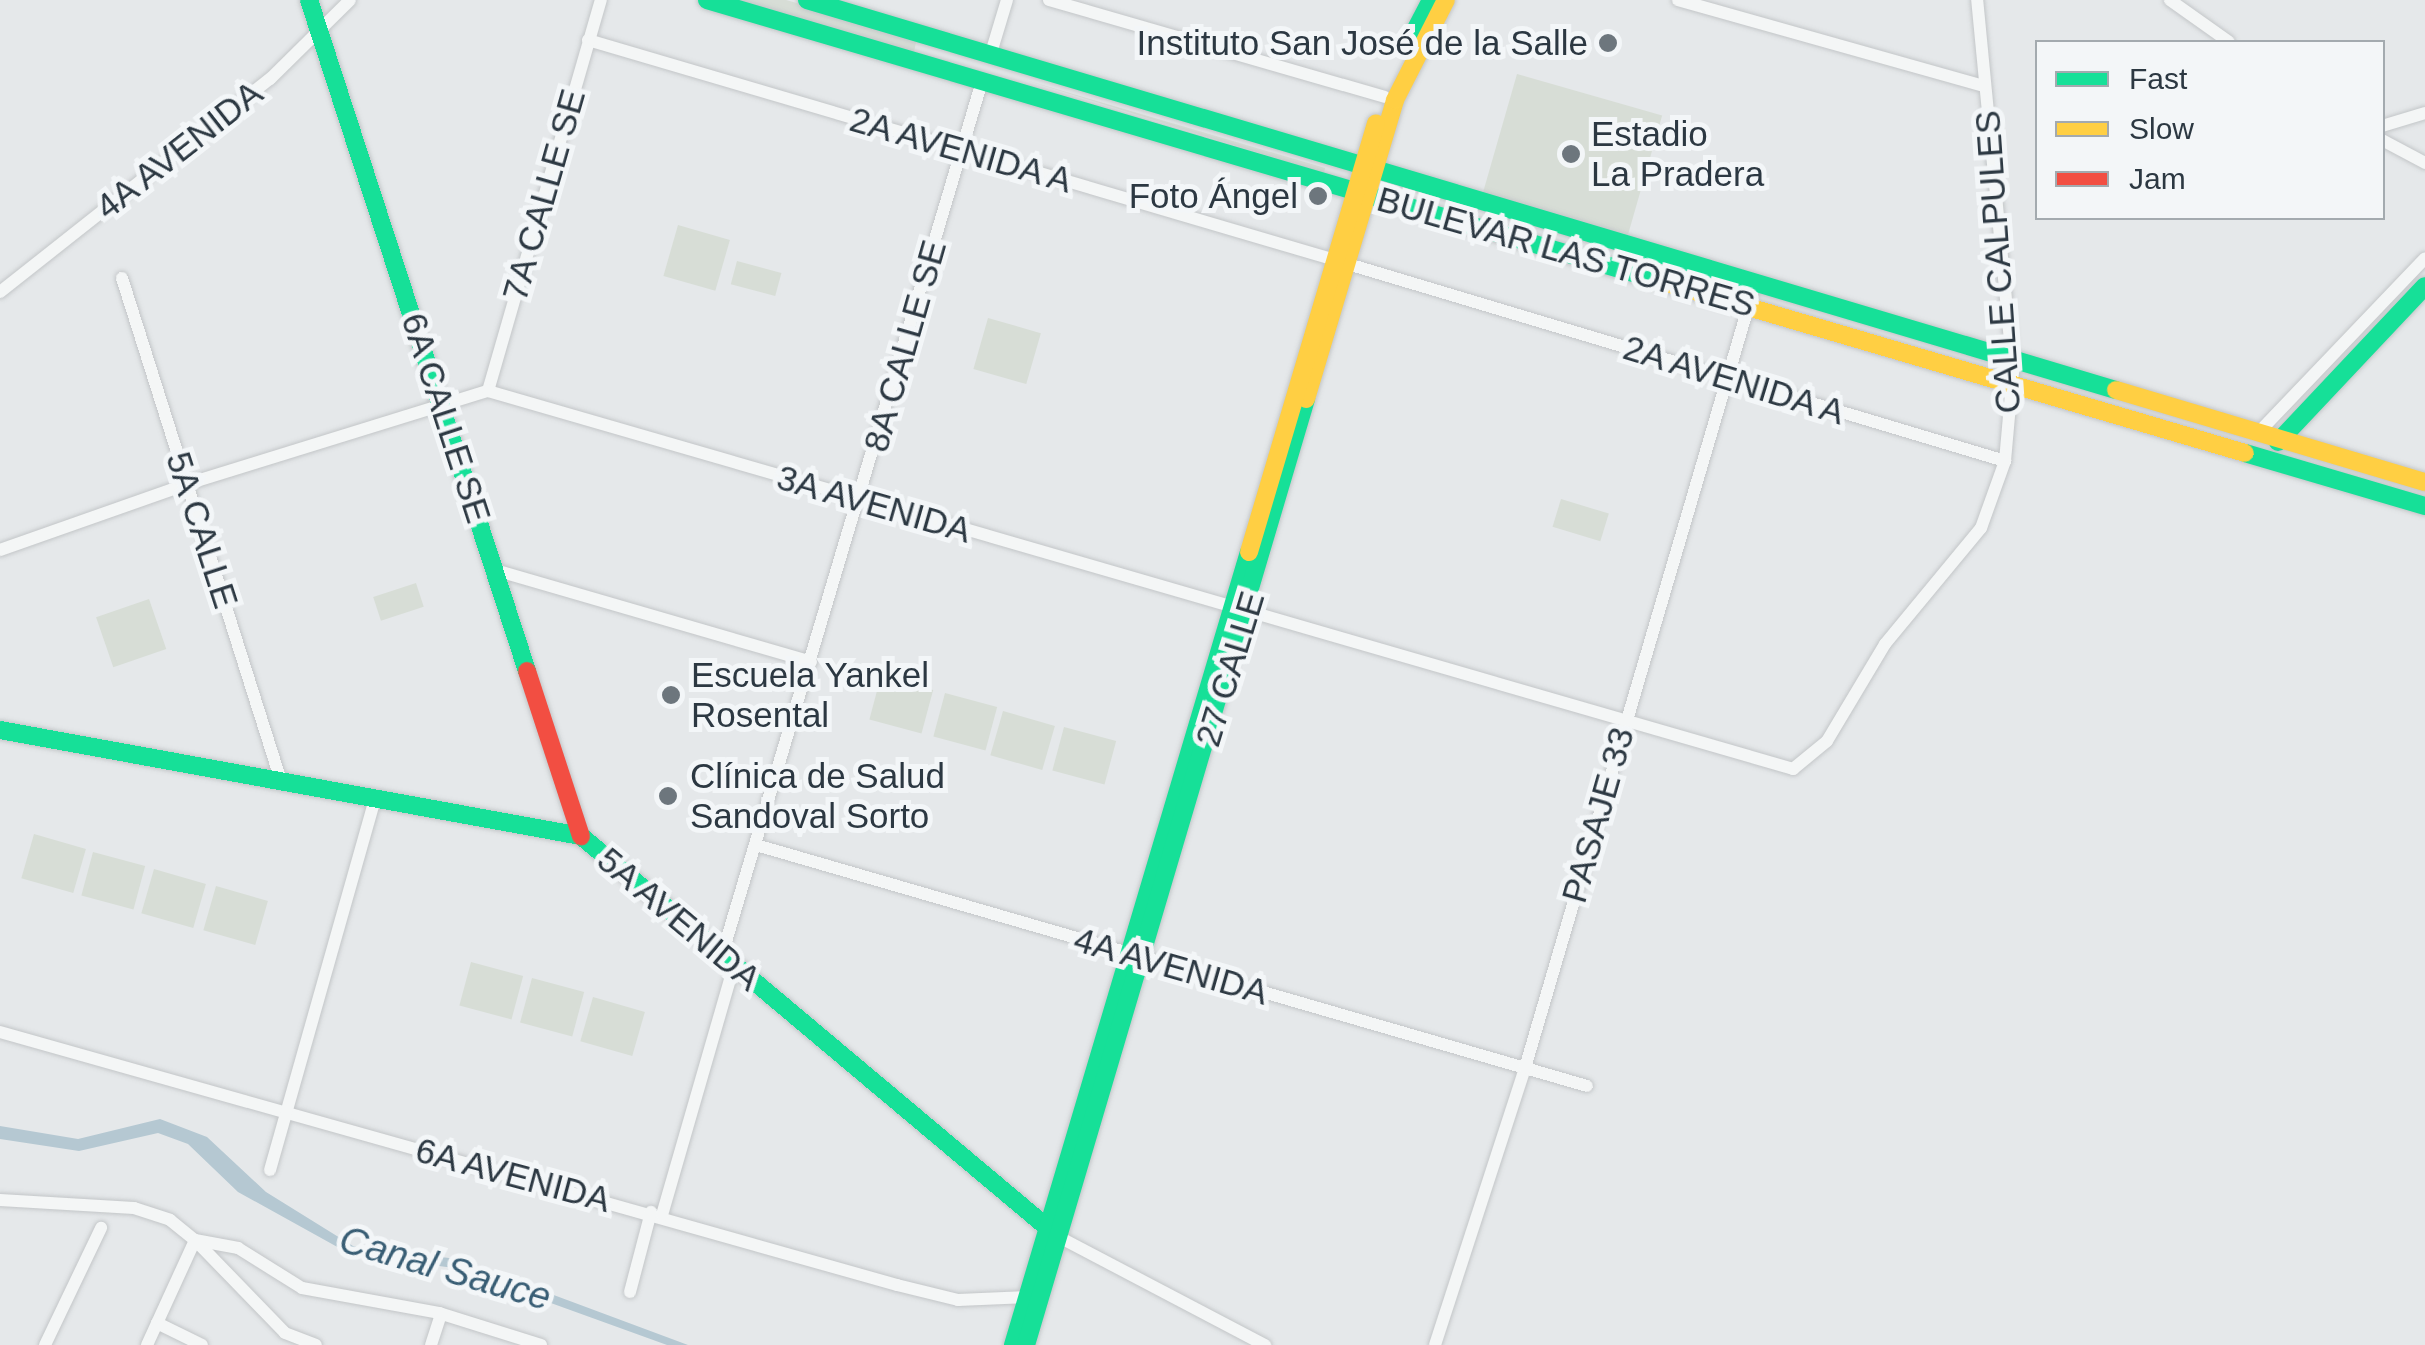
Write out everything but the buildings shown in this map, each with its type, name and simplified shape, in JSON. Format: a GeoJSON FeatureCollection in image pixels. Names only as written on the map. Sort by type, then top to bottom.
{"type":"FeatureCollection","features":[{"type":"Feature","properties":{"kind":"street","name":"6A CALLE SE"},"geometry":{"type":"LineString","coordinates":[[310,0],[581,836]]}},
{"type":"Feature","properties":{"kind":"street","name":"4A AVENIDA"},"geometry":{"type":"LineString","coordinates":[[0,292],[270,79],[350,0]]}},
{"type":"Feature","properties":{"kind":"street","name":"7A CALLE SE"},"geometry":{"type":"LineString","coordinates":[[488,391],[601,0]]}},
{"type":"Feature","properties":{"kind":"street","name":"BULEVAR LAS TORRES"},"geometry":{"type":"LineString","coordinates":[[707,0],[2425,506]]}},
{"type":"Feature","properties":{"kind":"street","name":"BULEVAR LAS TORRES"},"geometry":{"type":"LineString","coordinates":[[807,0],[2425,482]]}},
{"type":"Feature","properties":{"kind":"street"},"geometry":{"type":"LineString","coordinates":[[991,53],[1007,0]]}},
{"type":"Feature","properties":{"kind":"street"},"geometry":{"type":"LineString","coordinates":[[1049,0],[1384,97]]}},
{"type":"Feature","properties":{"kind":"street","name":"27 CALLE"},"geometry":{"type":"LineString","coordinates":[[1013,1345],[1052,1232],[1240,611],[1362,194],[1362,168],[1384,97],[1431,0]]}},
{"type":"Feature","properties":{"kind":"street","name":"27 CALLE"},"geometry":{"type":"LineString","coordinates":[[1362,168],[1406,71],[1446,0]]}},
{"type":"Feature","properties":{"kind":"street"},"geometry":{"type":"LineString","coordinates":[[1678,0],[1984,86]]}},
{"type":"Feature","properties":{"kind":"street","name":"CALLE CALPULES"},"geometry":{"type":"LineString","coordinates":[[1752,762],[1782,770],[1813,758],[1885,644],[1981,528],[2005,461],[2014,385],[1977,0]]}},
{"type":"Feature","properties":{"kind":"street"},"geometry":{"type":"LineString","coordinates":[[2170,0],[2226,40]]}},
{"type":"Feature","properties":{"kind":"street","name":"2A AVENIDA A"},"geometry":{"type":"LineString","coordinates":[[588,40],[2005,461]]}},
{"type":"Feature","properties":{"kind":"street","name":"8A CALLE SE"},"geometry":{"type":"LineString","coordinates":[[630,1292],[657,1214],[728,961],[756,845],[982,81]]}},
{"type":"Feature","properties":{"kind":"street"},"geometry":{"type":"LineString","coordinates":[[2385,125],[2425,113]]}},
{"type":"Feature","properties":{"kind":"street"},"geometry":{"type":"LineString","coordinates":[[2385,142],[2425,162]]}},
{"type":"Feature","properties":{"kind":"street"},"geometry":{"type":"LineString","coordinates":[[2259,432],[2425,258]]}},
{"type":"Feature","properties":{"kind":"street","name":"5A CALLE"},"geometry":{"type":"LineString","coordinates":[[122,278],[281,782]]}},
{"type":"Feature","properties":{"kind":"street","name":"PASAJE 33"},"geometry":{"type":"LineString","coordinates":[[1435,1345],[1525,1068],[1755,284]]}},
{"type":"Feature","properties":{"kind":"street"},"geometry":{"type":"LineString","coordinates":[[2215,444],[2263,450],[2282,438],[2425,286]]}},
{"type":"Feature","properties":{"kind":"street"},"geometry":{"type":"LineString","coordinates":[[2107,411],[2104,400],[2116,390]]}},
{"type":"Feature","properties":{"kind":"street"},"geometry":{"type":"LineString","coordinates":[[0,550],[187,484],[488,391]]}},
{"type":"Feature","properties":{"kind":"street","name":"3A AVENIDA"},"geometry":{"type":"LineString","coordinates":[[488,391],[1752,762]]}},
{"type":"Feature","properties":{"kind":"street"},"geometry":{"type":"LineString","coordinates":[[495,570],[811,662]]}},
{"type":"Feature","properties":{"kind":"street","name":"5A AVENIDA"},"geometry":{"type":"LineString","coordinates":[[0,730],[56,737],[581,836],[1052,1232],[1265,1345]]}},
{"type":"Feature","properties":{"kind":"street"},"geometry":{"type":"LineString","coordinates":[[270,1170],[376,798]]}},
{"type":"Feature","properties":{"kind":"street","name":"4A AVENIDA"},"geometry":{"type":"LineString","coordinates":[[756,845],[1587,1086]]}},
{"type":"Feature","properties":{"kind":"street","name":"6A AVENIDA"},"geometry":{"type":"LineString","coordinates":[[0,1032],[958,1300],[1028,1297]]}},
{"type":"Feature","properties":{"kind":"street"},"geometry":{"type":"LineString","coordinates":[[0,1200],[134,1208],[170,1220],[195,1240],[285,1333],[316,1345]]}},
{"type":"Feature","properties":{"kind":"street"},"geometry":{"type":"LineString","coordinates":[[45,1345],[101,1228]]}},
{"type":"Feature","properties":{"kind":"street","name":"27 CALLE"},"geometry":{"type":"LineString","coordinates":[[1026,1345],[1052,1232]]}},
{"type":"Feature","properties":{"kind":"street"},"geometry":{"type":"LineString","coordinates":[[195,1240],[238,1248],[302,1288],[441,1314],[541,1345]]}},
{"type":"Feature","properties":{"kind":"street"},"geometry":{"type":"LineString","coordinates":[[146,1345],[195,1240]]}},
{"type":"Feature","properties":{"kind":"street"},"geometry":{"type":"LineString","coordinates":[[431,1345],[441,1314]]}},
{"type":"Feature","properties":{"kind":"street"},"geometry":{"type":"LineString","coordinates":[[157,1323],[202,1345]]}},
{"type":"Feature","properties":{"kind":"shaded area"},"geometry":{"type":"Polygon","coordinates":[[[725,0],[786,0],[917,37],[913,57],[725,0]]]}},
{"type":"Feature","properties":{"kind":"shaded area","name":"Estadio La Pradera"},"geometry":{"type":"Polygon","coordinates":[[[1517,74],[1662,116],[1627,237],[1482,195],[1517,74]]]}},
{"type":"Feature","properties":{"kind":"shaded area"},"geometry":{"type":"Polygon","coordinates":[[[1022,79],[1325,168],[1324,173],[1022,79]]]}},
{"type":"Feature","properties":{"kind":"shaded area"},"geometry":{"type":"Polygon","coordinates":[[[678,225],[730,240],[715,291],[663,276],[678,225]]]}},
{"type":"Feature","properties":{"kind":"shaded area"},"geometry":{"type":"Polygon","coordinates":[[[737,261],[781,273],[775,296],[731,284],[737,261]]]}},
{"type":"Feature","properties":{"kind":"shaded area"},"geometry":{"type":"Polygon","coordinates":[[[988,318],[1041,333],[1026,384],[973,369],[988,318]]]}},
{"type":"Feature","properties":{"kind":"shaded area"},"geometry":{"type":"Polygon","coordinates":[[[1561,499],[1609,514],[1600,541],[1553,527],[1561,499]]]}},
{"type":"Feature","properties":{"kind":"shaded area"},"geometry":{"type":"Polygon","coordinates":[[[416,583],[424,607],[381,621],[373,597],[416,583]]]}},
{"type":"Feature","properties":{"kind":"shaded area"},"geometry":{"type":"Polygon","coordinates":[[[149,599],[166,649],[113,667],[96,617],[149,599]]]}},
{"type":"Feature","properties":{"kind":"shaded area"},"geometry":{"type":"Polygon","coordinates":[[[881,676],[933,690],[922,733],[869,719],[881,676]]]}},
{"type":"Feature","properties":{"kind":"shaded area"},"geometry":{"type":"Polygon","coordinates":[[[945,693],[997,707],[986,750],[933,736],[945,693]]]}},
{"type":"Feature","properties":{"kind":"shaded area"},"geometry":{"type":"Polygon","coordinates":[[[1003,711],[1055,726],[1042,770],[990,755],[1003,711]]]}},
{"type":"Feature","properties":{"kind":"shaded area"},"geometry":{"type":"Polygon","coordinates":[[[1064,727],[1116,741],[1105,784],[1052,770],[1064,727]]]}},
{"type":"Feature","properties":{"kind":"shaded area"},"geometry":{"type":"Polygon","coordinates":[[[34,834],[86,849],[73,893],[21,878],[34,834]]]}},
{"type":"Feature","properties":{"kind":"shaded area"},"geometry":{"type":"Polygon","coordinates":[[[93,852],[145,866],[134,909],[81,895],[93,852]]]}},
{"type":"Feature","properties":{"kind":"shaded area"},"geometry":{"type":"Polygon","coordinates":[[[154,869],[206,884],[193,928],[141,913],[154,869]]]}},
{"type":"Feature","properties":{"kind":"shaded area"},"geometry":{"type":"Polygon","coordinates":[[[216,886],[268,901],[255,945],[203,930],[216,886]]]}},
{"type":"Feature","properties":{"kind":"shaded area"},"geometry":{"type":"Polygon","coordinates":[[[471,962],[523,976],[512,1019],[459,1005],[471,962]]]}},
{"type":"Feature","properties":{"kind":"shaded area"},"geometry":{"type":"Polygon","coordinates":[[[532,978],[584,992],[572,1036],[520,1022],[532,978]]]}},
{"type":"Feature","properties":{"kind":"shaded area"},"geometry":{"type":"Polygon","coordinates":[[[593,997],[645,1012],[632,1056],[580,1041],[593,997]]]}},
{"type":"Feature","properties":{"kind":"water"},"geometry":{"type":"Polygon","coordinates":[[[160,1119],[207,1137],[266,1192],[353,1246],[457,1259],[688,1345],[667,1345],[454,1268],[350,1254],[238,1192],[188,1144],[158,1133],[79,1151],[0,1139],[0,1126],[78,1139],[160,1119]]]}},
{"type":"Feature","properties":{"kind":"traffic: fast"},"geometry":{"type":"LineString","coordinates":[[309,0],[527,671]]}},
{"type":"Feature","properties":{"kind":"traffic: fast"},"geometry":{"type":"LineString","coordinates":[[707,0],[1670,284]]}},
{"type":"Feature","properties":{"kind":"traffic: fast"},"geometry":{"type":"LineString","coordinates":[[807,0],[2116,390]]}},
{"type":"Feature","properties":{"kind":"traffic: fast"},"geometry":{"type":"LineString","coordinates":[[1408,44],[1431,0]]}},
{"type":"Feature","properties":{"kind":"traffic: fast"},"geometry":{"type":"LineString","coordinates":[[2278,442],[2425,286]]}},
{"type":"Feature","properties":{"kind":"traffic: fast"},"geometry":{"type":"LineString","coordinates":[[1026,1345],[1306,399]]}},
{"type":"Feature","properties":{"kind":"traffic: fast"},"geometry":{"type":"LineString","coordinates":[[2245,453],[2425,506]]}},
{"type":"Feature","properties":{"kind":"traffic: fast"},"geometry":{"type":"LineString","coordinates":[[1013,1345],[1249,552]]}},
{"type":"Feature","properties":{"kind":"traffic: fast"},"geometry":{"type":"LineString","coordinates":[[0,730],[581,836],[1055,1234]]}},
{"type":"Feature","properties":{"kind":"traffic: slow"},"geometry":{"type":"LineString","coordinates":[[1306,399],[1395,100],[1446,0]]}},
{"type":"Feature","properties":{"kind":"traffic: slow"},"geometry":{"type":"LineString","coordinates":[[1249,552],[1376,123]]}},
{"type":"Feature","properties":{"kind":"traffic: slow"},"geometry":{"type":"LineString","coordinates":[[1670,284],[2245,453]]}},
{"type":"Feature","properties":{"kind":"traffic: slow"},"geometry":{"type":"LineString","coordinates":[[2116,390],[2425,482]]}},
{"type":"Feature","properties":{"kind":"traffic: jam"},"geometry":{"type":"LineString","coordinates":[[527,671],[581,836]]}},
{"type":"Feature","properties":{"kind":"place","name":"Instituto San José de la Salle"},"geometry":{"type":"Point","coordinates":[1608,43]}},
{"type":"Feature","properties":{"kind":"place","name":"Estadio La Pradera"},"geometry":{"type":"Point","coordinates":[1571,154]}},
{"type":"Feature","properties":{"kind":"place","name":"Foto Ángel"},"geometry":{"type":"Point","coordinates":[1318,196]}},
{"type":"Feature","properties":{"kind":"place","name":"Escuela Yankel Rosental"},"geometry":{"type":"Point","coordinates":[671,695]}},
{"type":"Feature","properties":{"kind":"place","name":"Clínica de Salud Sandoval Sorto"},"geometry":{"type":"Point","coordinates":[668,796]}},
{"type":"Feature","properties":{"kind":"water label","name":"Canal Sauce"},"geometry":{"type":"Point","coordinates":[445,1269]}}]}
